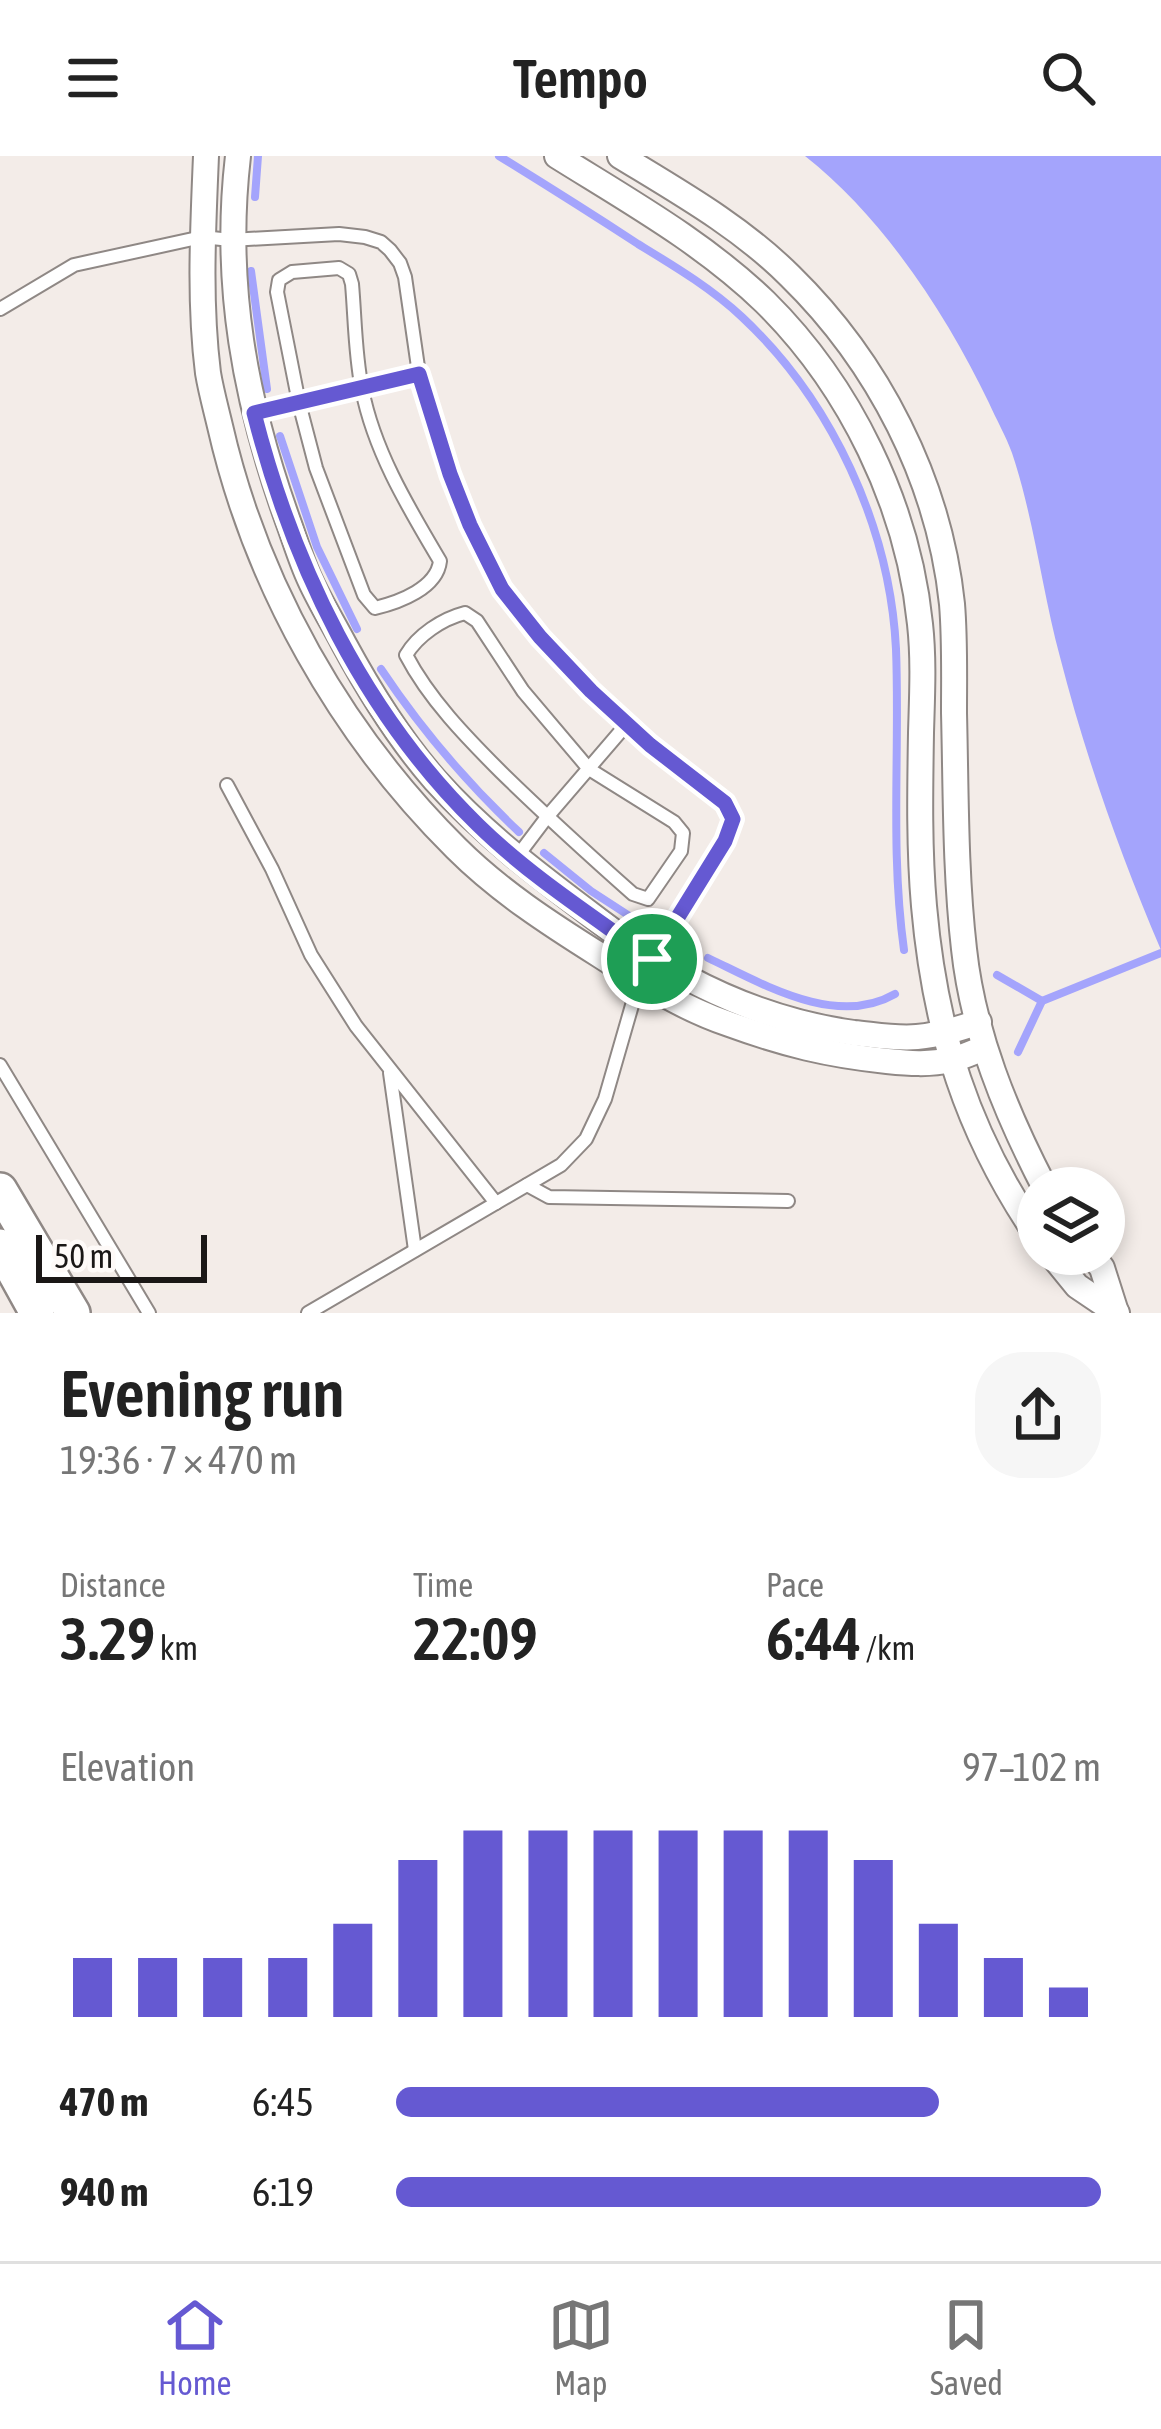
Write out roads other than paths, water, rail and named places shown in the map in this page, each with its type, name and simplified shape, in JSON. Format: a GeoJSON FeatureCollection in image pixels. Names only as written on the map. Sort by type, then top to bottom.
{"type":"FeatureCollection","features":[{"type":"Feature","properties":{"kind":"street"},"geometry":{"type":"LineString","coordinates":[[206,156],[201,287],[209,376],[231,476],[266,567],[311,661],[359,733],[456,848],[535,913],[645,970],[770,1015],[836,1030],[913,1038],[979,1022]]}},
{"type":"Feature","properties":{"kind":"street"},"geometry":{"type":"LineString","coordinates":[[238,156],[231,240],[237,308],[264,452],[309,579],[373,697],[432,776],[478,825],[696,1013],[796,1048],[848,1057],[914,1063],[950,1060],[984,1048]]}},
{"type":"Feature","properties":{"kind":"street"},"geometry":{"type":"LineString","coordinates":[[557,156],[703,249],[766,304],[844,402],[874,459],[902,535],[921,625],[920,821],[930,962],[950,1060],[975,1124],[1017,1206]]}},
{"type":"Feature","properties":{"kind":"street"},"geometry":{"type":"LineString","coordinates":[[620,156],[723,220],[791,276],[862,362],[920,472],[946,562],[952,606],[964,954],[984,1048],[1035,1167]]}},
{"type":"Feature","properties":{"kind":"street"},"geometry":{"type":"LineString","coordinates":[[0,1190],[73,1313]]}},
{"type":"Feature","properties":{"kind":"street"},"geometry":{"type":"LineString","coordinates":[[0,1246],[38,1313]]}},
{"type":"Feature","properties":{"kind":"street"},"geometry":{"type":"LineString","coordinates":[[1068,1275],[1116,1312]]}},
{"type":"Feature","properties":{"kind":"street"},"geometry":{"type":"LineString","coordinates":[[1104,1275],[1116,1312]]}},
{"type":"Feature","properties":{"kind":"lane"},"geometry":{"type":"LineString","coordinates":[[0,309],[74,265],[202,237],[231,240],[339,234],[381,242],[400,263],[405,277],[419,374],[450,474],[502,589],[540,637],[626,725],[725,803],[733,819],[725,841],[645,970],[605,1099],[586,1139],[561,1165],[308,1313]]}},
{"type":"Feature","properties":{"kind":"lane"},"geometry":{"type":"LineString","coordinates":[[339,268],[349,274],[352,284],[362,388],[380,448],[440,561],[432,582],[375,608],[364,595],[316,468],[299,403],[279,280],[292,272],[339,268]]}},
{"type":"Feature","properties":{"kind":"lane"},"geometry":{"type":"LineString","coordinates":[[254,413],[419,374]]}},
{"type":"Feature","properties":{"kind":"lane"},"geometry":{"type":"LineString","coordinates":[[465,613],[477,621],[524,691],[590,770],[674,822],[683,833],[681,850],[648,899],[633,895],[547,817],[479,750],[433,697],[406,655],[414,641],[452,617],[465,613]]}},
{"type":"Feature","properties":{"kind":"lane"},"geometry":{"type":"LineString","coordinates":[[516,859],[626,725]]}},
{"type":"Feature","properties":{"kind":"lane"},"geometry":{"type":"LineString","coordinates":[[227,785],[311,955],[356,1025],[496,1203]]}},
{"type":"Feature","properties":{"kind":"lane"},"geometry":{"type":"LineString","coordinates":[[0,1065],[149,1313]]}},
{"type":"Feature","properties":{"kind":"lane"},"geometry":{"type":"LineString","coordinates":[[389,1067],[416,1250]]}},
{"type":"Feature","properties":{"kind":"lane"},"geometry":{"type":"LineString","coordinates":[[526,1185],[549,1197],[788,1201]]}},
{"type":"Feature","properties":{"kind":"water"},"geometry":{"type":"Polygon","coordinates":[[[805,156],[1161,156],[1161,950],[1081,732],[1007,440],[953,336],[910,269],[860,208],[805,156]]]}},
{"type":"Feature","properties":{"kind":"waterway"},"geometry":{"type":"LineString","coordinates":[[255,197],[258,156]]}},
{"type":"Feature","properties":{"kind":"waterway"},"geometry":{"type":"LineString","coordinates":[[499,156],[718,296],[774,350],[829,427],[868,512],[891,603],[897,687],[897,875],[904,950]]}},
{"type":"Feature","properties":{"kind":"waterway"},"geometry":{"type":"LineString","coordinates":[[251,271],[267,389]]}},
{"type":"Feature","properties":{"kind":"waterway"},"geometry":{"type":"LineString","coordinates":[[280,436],[317,547],[357,629]]}},
{"type":"Feature","properties":{"kind":"waterway"},"geometry":{"type":"LineString","coordinates":[[381,669],[446,755],[519,832]]}},
{"type":"Feature","properties":{"kind":"waterway"},"geometry":{"type":"LineString","coordinates":[[544,853],[648,928]]}},
{"type":"Feature","properties":{"kind":"waterway"},"geometry":{"type":"LineString","coordinates":[[1018,1052],[1042,1001],[1161,953]]}},
{"type":"Feature","properties":{"kind":"waterway"},"geometry":{"type":"LineString","coordinates":[[708,958],[776,990],[824,1004],[872,1003],[895,994]]}},
{"type":"Feature","properties":{"kind":"waterway"},"geometry":{"type":"LineString","coordinates":[[997,975],[1042,1001]]}}]}
